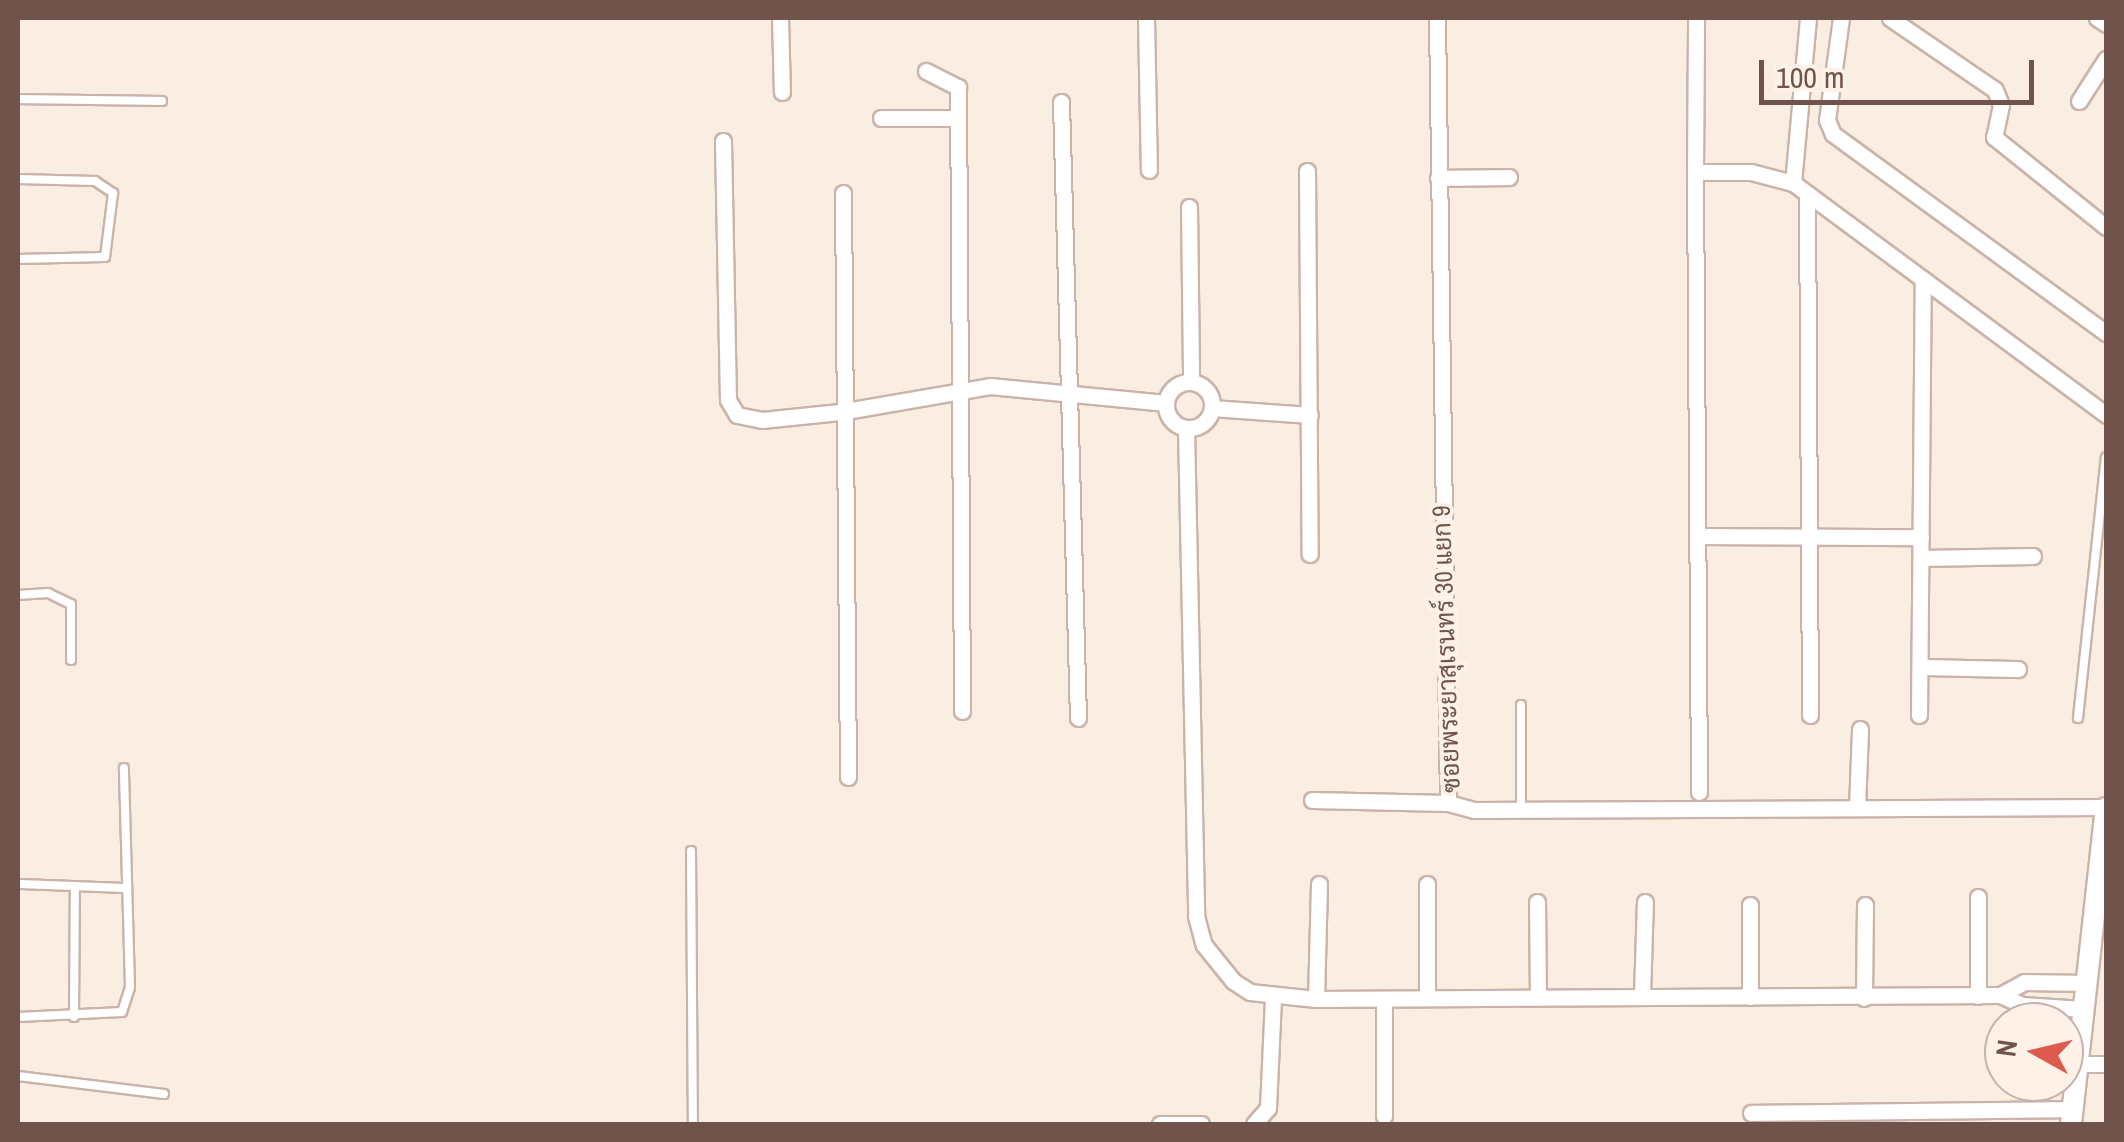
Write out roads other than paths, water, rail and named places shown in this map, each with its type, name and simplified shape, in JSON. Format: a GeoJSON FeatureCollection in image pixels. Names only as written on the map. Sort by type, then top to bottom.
{"type":"FeatureCollection","features":[{"type":"Feature","properties":{"kind":"street"},"geometry":{"type":"LineString","coordinates":[[780,18],[782,92]]}},
{"type":"Feature","properties":{"kind":"street"},"geometry":{"type":"LineString","coordinates":[[1146,18],[1148,170]]}},
{"type":"Feature","properties":{"kind":"street","name":"ซอยพระยาสุเรนทร์ 30 แยก 9"},"geometry":{"type":"LineString","coordinates":[[1438,18],[1448,803],[1521,810],[2106,808]]}},
{"type":"Feature","properties":{"kind":"street"},"geometry":{"type":"LineString","coordinates":[[1696,18],[1699,792]]}},
{"type":"Feature","properties":{"kind":"street"},"geometry":{"type":"LineString","coordinates":[[1793,183],[1808,18]]}},
{"type":"Feature","properties":{"kind":"street"},"geometry":{"type":"LineString","coordinates":[[1841,18],[1828,120],[1833,134],[2106,332]]}},
{"type":"Feature","properties":{"kind":"street"},"geometry":{"type":"LineString","coordinates":[[1890,18],[1995,90],[2001,104],[1994,137],[2106,226]]}},
{"type":"Feature","properties":{"kind":"street"},"geometry":{"type":"LineString","coordinates":[[2097,18],[2106,24]]}},
{"type":"Feature","properties":{"kind":"street"},"geometry":{"type":"LineString","coordinates":[[2079,102],[2106,59]]}},
{"type":"Feature","properties":{"kind":"street"},"geometry":{"type":"LineString","coordinates":[[926,71],[955,82],[962,711]]}},
{"type":"Feature","properties":{"kind":"street"},"geometry":{"type":"LineString","coordinates":[[1061,102],[1073,394],[1078,718]]}},
{"type":"Feature","properties":{"kind":"street"},"geometry":{"type":"LineString","coordinates":[[881,118],[957,118]]}},
{"type":"Feature","properties":{"kind":"street"},"geometry":{"type":"LineString","coordinates":[[724,140],[731,408],[762,420],[840,412],[960,390],[1073,394],[1166,403]]}},
{"type":"Feature","properties":{"kind":"street"},"geometry":{"type":"LineString","coordinates":[[1307,171],[1310,554]]}},
{"type":"Feature","properties":{"kind":"street"},"geometry":{"type":"LineString","coordinates":[[1696,172],[1750,172],[1793,183],[2106,415]]}},
{"type":"Feature","properties":{"kind":"street"},"geometry":{"type":"LineString","coordinates":[[1438,178],[1509,177]]}},
{"type":"Feature","properties":{"kind":"street"},"geometry":{"type":"LineString","coordinates":[[843,192],[840,412],[848,777]]}},
{"type":"Feature","properties":{"kind":"street"},"geometry":{"type":"LineString","coordinates":[[1807,194],[1810,715]]}},
{"type":"Feature","properties":{"kind":"street"},"geometry":{"type":"LineString","coordinates":[[1189,207],[1192,382]]}},
{"type":"Feature","properties":{"kind":"street"},"geometry":{"type":"LineString","coordinates":[[1919,715],[1923,280]]}},
{"type":"Feature","properties":{"kind":"street"},"geometry":{"type":"LineString","coordinates":[[1192,382],[1207,391],[1212,408],[1203,423],[1186,428],[1171,420],[1166,403],[1174,387],[1192,382]]}},
{"type":"Feature","properties":{"kind":"street"},"geometry":{"type":"LineString","coordinates":[[1212,408],[1310,414]]}},
{"type":"Feature","properties":{"kind":"street"},"geometry":{"type":"LineString","coordinates":[[1186,428],[1196,916],[1204,945],[1232,981],[1273,997],[1316,999],[1642,994],[1978,996],[2000,995],[2024,982],[2086,983]]}},
{"type":"Feature","properties":{"kind":"street"},"geometry":{"type":"LineString","coordinates":[[1698,536],[1921,537]]}},
{"type":"Feature","properties":{"kind":"street"},"geometry":{"type":"LineString","coordinates":[[1920,558],[2032,556]]}},
{"type":"Feature","properties":{"kind":"street"},"geometry":{"type":"LineString","coordinates":[[1920,667],[2018,669]]}},
{"type":"Feature","properties":{"kind":"street"},"geometry":{"type":"LineString","coordinates":[[1857,808],[1860,729]]}},
{"type":"Feature","properties":{"kind":"street"},"geometry":{"type":"LineString","coordinates":[[1312,800],[1448,803]]}},
{"type":"Feature","properties":{"kind":"street"},"geometry":{"type":"LineString","coordinates":[[2084,1002],[2106,808]]}},
{"type":"Feature","properties":{"kind":"street"},"geometry":{"type":"LineString","coordinates":[[1316,999],[1319,884]]}},
{"type":"Feature","properties":{"kind":"street"},"geometry":{"type":"LineString","coordinates":[[1427,884],[1428,997]]}},
{"type":"Feature","properties":{"kind":"street"},"geometry":{"type":"LineString","coordinates":[[1978,897],[1978,996]]}},
{"type":"Feature","properties":{"kind":"street"},"geometry":{"type":"LineString","coordinates":[[1536,902],[1538,996]]}},
{"type":"Feature","properties":{"kind":"street"},"geometry":{"type":"LineString","coordinates":[[1642,994],[1645,902]]}},
{"type":"Feature","properties":{"kind":"street"},"geometry":{"type":"LineString","coordinates":[[1750,905],[1750,997]]}},
{"type":"Feature","properties":{"kind":"street"},"geometry":{"type":"LineString","coordinates":[[1864,905],[1864,998]]}},
{"type":"Feature","properties":{"kind":"street"},"geometry":{"type":"LineString","coordinates":[[2000,995],[2014,1002]]}},
{"type":"Feature","properties":{"kind":"street"},"geometry":{"type":"LineString","coordinates":[[1254,1124],[1268,1108],[1273,997]]}},
{"type":"Feature","properties":{"kind":"street"},"geometry":{"type":"LineString","coordinates":[[1384,999],[1384,1116]]}},
{"type":"Feature","properties":{"kind":"street"},"geometry":{"type":"LineString","coordinates":[[1751,1113],[2071,1117]]}},
{"type":"Feature","properties":{"kind":"street"},"geometry":{"type":"LineString","coordinates":[[1160,1124],[1201,1124]]}},
{"type":"Feature","properties":{"kind":"lane"},"geometry":{"type":"LineString","coordinates":[[18,98],[162,101]]}},
{"type":"Feature","properties":{"kind":"lane"},"geometry":{"type":"LineString","coordinates":[[18,179],[95,181],[112,194],[105,256],[18,259]]}},
{"type":"Feature","properties":{"kind":"lane"},"geometry":{"type":"LineString","coordinates":[[2078,718],[2106,457]]}},
{"type":"Feature","properties":{"kind":"lane"},"geometry":{"type":"LineString","coordinates":[[2096,557],[2106,558]]}},
{"type":"Feature","properties":{"kind":"lane"},"geometry":{"type":"LineString","coordinates":[[18,595],[48,592],[71,604],[72,660]]}},
{"type":"Feature","properties":{"kind":"lane"},"geometry":{"type":"LineString","coordinates":[[1521,705],[1521,810]]}},
{"type":"Feature","properties":{"kind":"lane"},"geometry":{"type":"LineString","coordinates":[[18,1017],[122,1012],[130,987],[124,768]]}},
{"type":"Feature","properties":{"kind":"lane"},"geometry":{"type":"LineString","coordinates":[[691,852],[693,1124]]}},
{"type":"Feature","properties":{"kind":"lane"},"geometry":{"type":"LineString","coordinates":[[18,884],[127,888]]}},
{"type":"Feature","properties":{"kind":"lane"},"geometry":{"type":"LineString","coordinates":[[74,1017],[75,886]]}},
{"type":"Feature","properties":{"kind":"lane"},"geometry":{"type":"LineString","coordinates":[[18,1076],[164,1094]]}}]}
